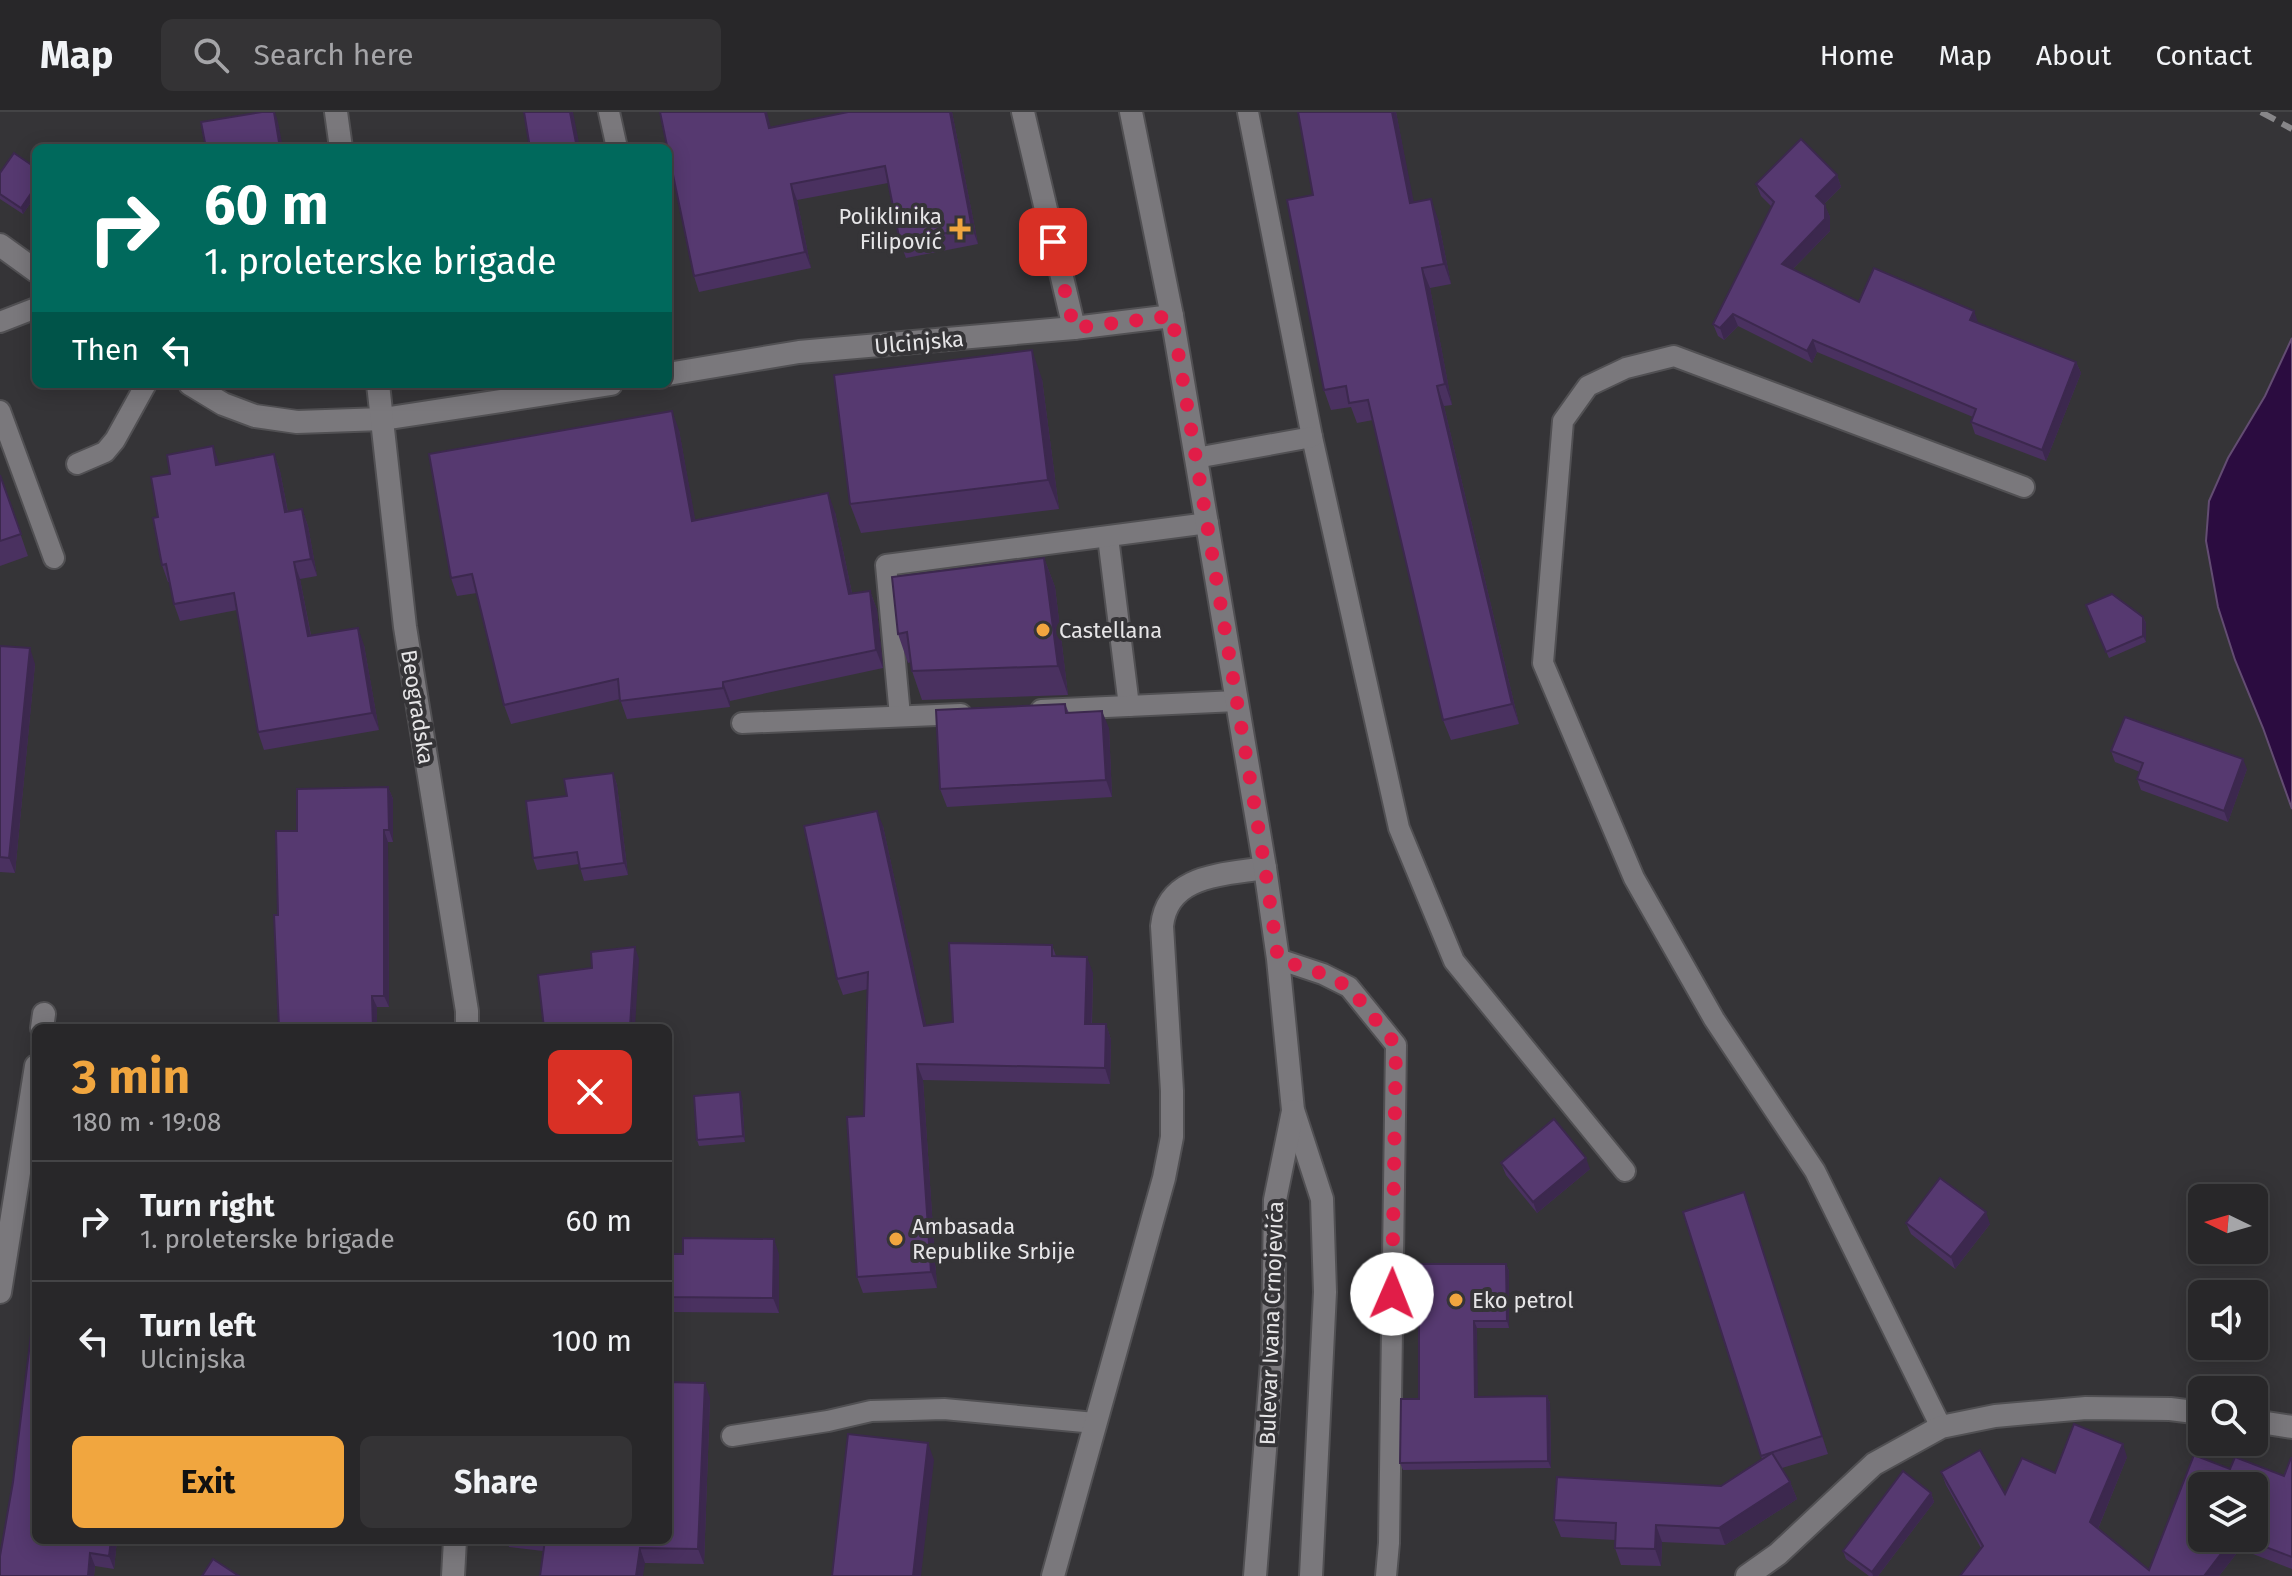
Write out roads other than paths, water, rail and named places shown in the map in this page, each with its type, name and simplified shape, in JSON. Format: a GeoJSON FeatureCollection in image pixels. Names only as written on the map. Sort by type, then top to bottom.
{"type":"FeatureCollection","features":[{"type":"Feature","properties":{"kind":"street"},"geometry":{"type":"LineString","coordinates":[[336,112],[340,144]]}},
{"type":"Feature","properties":{"kind":"street"},"geometry":{"type":"LineString","coordinates":[[1023,112],[1074,328]]}},
{"type":"Feature","properties":{"kind":"street"},"geometry":{"type":"LineString","coordinates":[[1131,112],[1172,316],[1265,868],[1278,959],[1293,1110]]}},
{"type":"Feature","properties":{"kind":"street"},"geometry":{"type":"LineString","coordinates":[[0,245],[32,268]]}},
{"type":"Feature","properties":{"kind":"street","name":"Ulcinjska"},"geometry":{"type":"LineString","coordinates":[[672,373],[799,352],[1074,328],[1172,316]]}},
{"type":"Feature","properties":{"kind":"street"},"geometry":{"type":"LineString","coordinates":[[197,388],[223,404],[255,416],[297,422],[383,419],[585,388]]}},
{"type":"Feature","properties":{"kind":"street","name":"Beogradska"},"geometry":{"type":"LineString","coordinates":[[379,388],[405,627],[467,1024]]}},
{"type":"Feature","properties":{"kind":"street"},"geometry":{"type":"LineString","coordinates":[[1053,1576],[1164,1178],[1172,1137],[1162,926],[1165,905],[1176,892],[1197,881],[1265,868]]}},
{"type":"Feature","properties":{"kind":"street"},"geometry":{"type":"LineString","coordinates":[[0,1292],[32,1091]]}},
{"type":"Feature","properties":{"kind":"street","name":"Bulevar Ivana Crnojevića"},"geometry":{"type":"LineString","coordinates":[[1255,1576],[1273,1349],[1275,1200],[1293,1110]]}},
{"type":"Feature","properties":{"kind":"street","name":"Bulevar Ivana Crnojevića"},"geometry":{"type":"LineString","coordinates":[[1293,1110],[1322,1199],[1325,1292],[1311,1576]]}},
{"type":"Feature","properties":{"kind":"street"},"geometry":{"type":"LineString","coordinates":[[1747,1576],[1778,1554],[1874,1464],[1941,1427],[1995,1416],[2086,1408],[2188,1411]]}},
{"type":"Feature","properties":{"kind":"street"},"geometry":{"type":"LineString","coordinates":[[2268,1423],[2292,1427]]}},
{"type":"Feature","properties":{"kind":"street"},"geometry":{"type":"LineString","coordinates":[[453,1576],[455,1544]]}},
{"type":"Feature","properties":{"kind":"lane"},"geometry":{"type":"LineString","coordinates":[[609,112],[616,144]]}},
{"type":"Feature","properties":{"kind":"lane"},"geometry":{"type":"LineString","coordinates":[[1248,112],[1312,437],[1399,828],[1454,961],[1625,1171]]}},
{"type":"Feature","properties":{"kind":"lane"},"geometry":{"type":"LineString","coordinates":[[0,322],[32,310]]}},
{"type":"Feature","properties":{"kind":"lane"},"geometry":{"type":"LineString","coordinates":[[1941,1427],[1815,1171],[1714,1019],[1634,878],[1543,663],[1563,421],[1588,386],[1626,368],[1674,356],[2024,487]]}},
{"type":"Feature","properties":{"kind":"lane"},"geometry":{"type":"LineString","coordinates":[[77,464],[105,452],[144,388]]}},
{"type":"Feature","properties":{"kind":"lane"},"geometry":{"type":"LineString","coordinates":[[0,411],[54,558]]}},
{"type":"Feature","properties":{"kind":"lane"},"geometry":{"type":"LineString","coordinates":[[1196,458],[1312,437]]}},
{"type":"Feature","properties":{"kind":"lane"},"geometry":{"type":"LineString","coordinates":[[900,716],[886,565],[1208,523]]}},
{"type":"Feature","properties":{"kind":"lane"},"geometry":{"type":"LineString","coordinates":[[1108,537],[1129,706]]}},
{"type":"Feature","properties":{"kind":"lane"},"geometry":{"type":"LineString","coordinates":[[1022,711],[1237,701]]}},
{"type":"Feature","properties":{"kind":"lane"},"geometry":{"type":"LineString","coordinates":[[742,723],[977,713]]}},
{"type":"Feature","properties":{"kind":"lane"},"geometry":{"type":"LineString","coordinates":[[1278,959],[1323,974],[1349,987],[1396,1045],[1386,1576]]}},
{"type":"Feature","properties":{"kind":"lane"},"geometry":{"type":"LineString","coordinates":[[732,1436],[871,1411],[944,1409],[1095,1423]]}},
{"type":"Feature","properties":{"kind":"railway"},"geometry":{"type":"LineString","coordinates":[[2261,112],[2292,129]]}},
{"type":"Feature","properties":{"kind":"place","name":"Poliklinika Filipović"},"geometry":{"type":"Point","coordinates":[960,229]}},
{"type":"Feature","properties":{"kind":"place","name":"Castellana"},"geometry":{"type":"Point","coordinates":[1043,630]}},
{"type":"Feature","properties":{"kind":"place","name":"Ambasada Republike Srbije"},"geometry":{"type":"Point","coordinates":[896,1239]}},
{"type":"Feature","properties":{"kind":"place","name":"Eko petrol"},"geometry":{"type":"Point","coordinates":[1456,1300]}}]}
